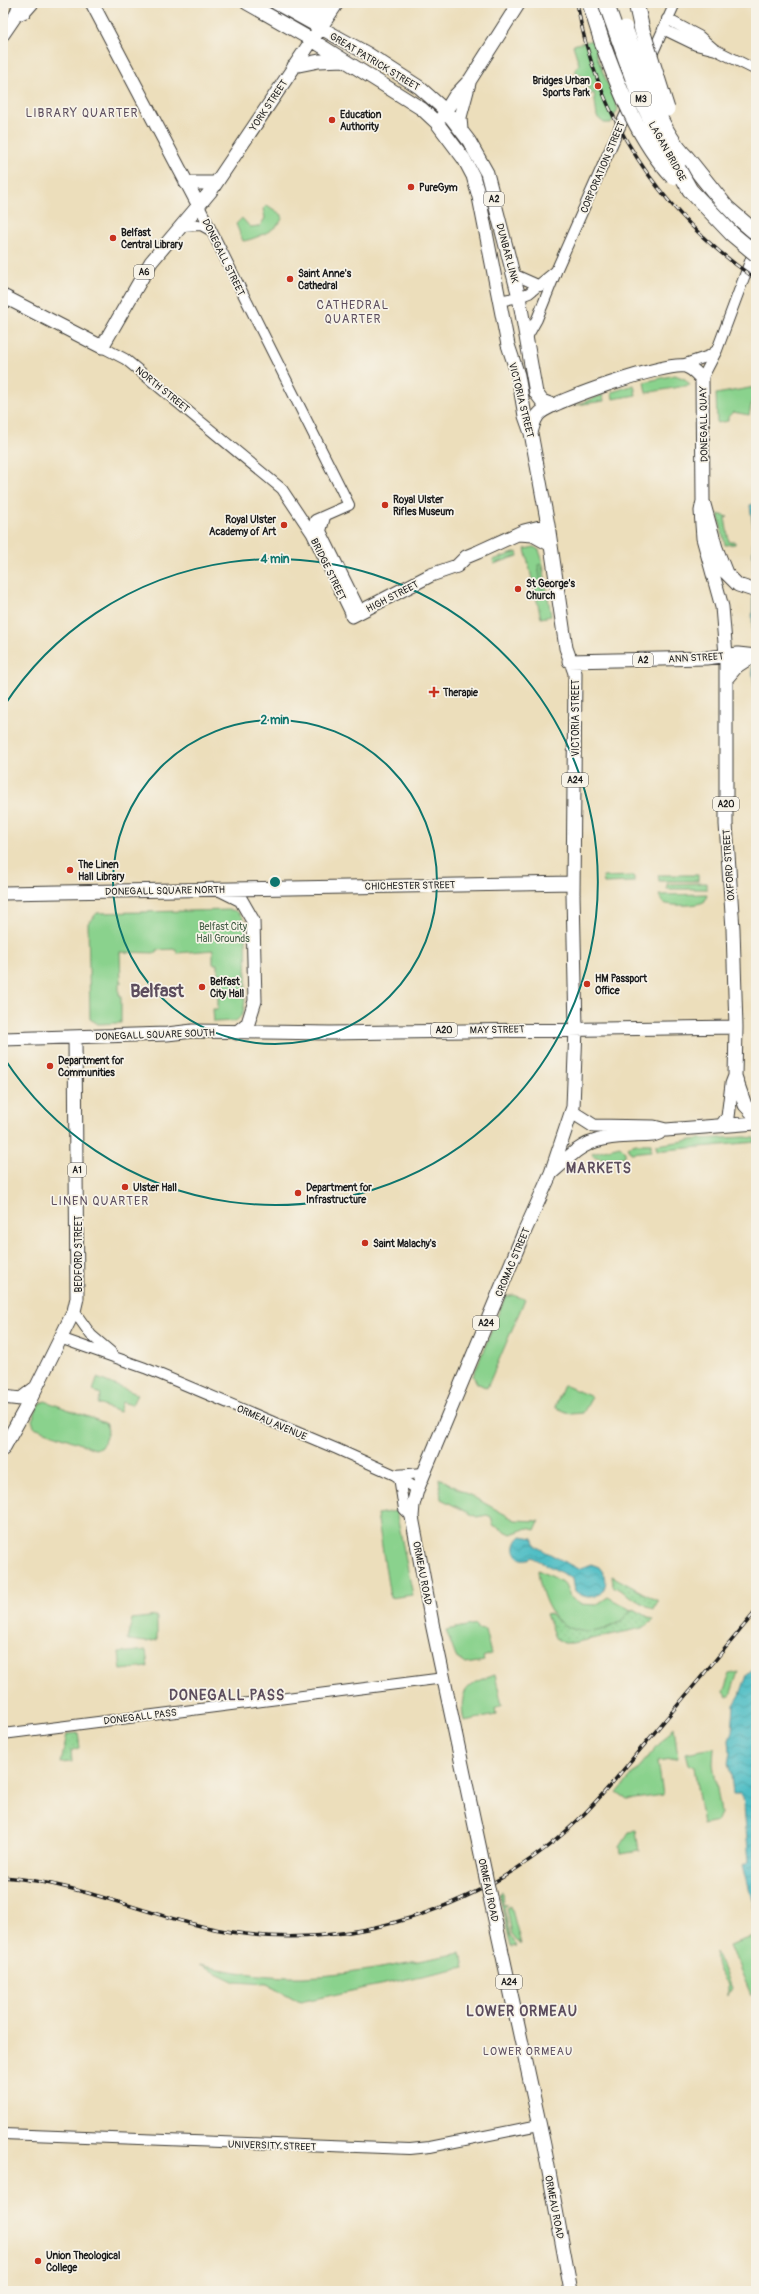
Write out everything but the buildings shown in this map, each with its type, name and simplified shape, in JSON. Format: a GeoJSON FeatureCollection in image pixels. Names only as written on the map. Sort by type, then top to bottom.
{"type":"FeatureCollection","features":[{"type":"Feature","properties":{"kind":"highway","name":"M3"},"geometry":{"type":"LineString","coordinates":[[590,3],[603,45],[620,90],[642,133],[672,176],[690,190]]}},
{"type":"Feature","properties":{"kind":"highway","name":"LAGAN BRIDGE"},"geometry":{"type":"LineString","coordinates":[[606,3],[638,93],[654,126],[690,190],[732,234],[756,254]]}},
{"type":"Feature","properties":{"kind":"highway","name":"LAGAN BRIDGE"},"geometry":{"type":"LineString","coordinates":[[616,3],[660,117],[674,144],[727,208],[756,233]]}},
{"type":"Feature","properties":{"kind":"highway","name":"M3"},"geometry":{"type":"LineString","coordinates":[[636,3],[659,86],[687,158]]}},
{"type":"Feature","properties":{"kind":"main road"},"geometry":{"type":"LineString","coordinates":[[3,34],[18,9],[25,11],[32,3]]}},
{"type":"Feature","properties":{"kind":"main road","name":"GREAT PATRICK STREET"},"geometry":{"type":"LineString","coordinates":[[248,3],[407,98],[437,123]]}},
{"type":"Feature","properties":{"kind":"main road","name":"GREAT PATRICK STREET"},"geometry":{"type":"LineString","coordinates":[[276,3],[374,58],[419,87],[446,111]]}},
{"type":"Feature","properties":{"kind":"main road"},"geometry":{"type":"LineString","coordinates":[[291,12],[304,14],[319,13],[337,3]]}},
{"type":"Feature","properties":{"kind":"main road","name":"YORK STREET"},"geometry":{"type":"LineString","coordinates":[[199,206],[337,3]]}},
{"type":"Feature","properties":{"kind":"main road"},"geometry":{"type":"LineString","coordinates":[[437,123],[455,96],[470,80],[519,3]]}},
{"type":"Feature","properties":{"kind":"main road","name":"DONEGALL STREET"},"geometry":{"type":"LineString","coordinates":[[92,6],[199,206]]}},
{"type":"Feature","properties":{"kind":"main road"},"geometry":{"type":"LineString","coordinates":[[294,66],[320,61],[343,60]]}},
{"type":"Feature","properties":{"kind":"main road"},"geometry":{"type":"LineString","coordinates":[[461,130],[460,117],[470,80]]}},
{"type":"Feature","properties":{"kind":"main road"},"geometry":{"type":"LineString","coordinates":[[419,87],[434,108],[437,123]]}},
{"type":"Feature","properties":{"kind":"main road","name":"DUNBAR LINK"},"geometry":{"type":"LineString","coordinates":[[446,111],[461,130],[487,173],[513,274],[509,299],[508,345]]}},
{"type":"Feature","properties":{"kind":"main road","name":"DUNBAR LINK"},"geometry":{"type":"LineString","coordinates":[[437,123],[464,159],[474,180],[509,299],[527,337]]}},
{"type":"Feature","properties":{"kind":"main road"},"geometry":{"type":"LineString","coordinates":[[186,183],[216,183]]}},
{"type":"Feature","properties":{"kind":"main road","name":"A6"},"geometry":{"type":"LineString","coordinates":[[102,347],[140,278],[158,252],[199,206]]}},
{"type":"Feature","properties":{"kind":"main road","name":"NORTH STREET"},"geometry":{"type":"LineString","coordinates":[[3,296],[102,347]]}},
{"type":"Feature","properties":{"kind":"main road"},"geometry":{"type":"LineString","coordinates":[[509,299],[519,363],[518,375]]}},
{"type":"Feature","properties":{"kind":"main road","name":"VICTORIA STREET"},"geometry":{"type":"LineString","coordinates":[[527,337],[536,393],[542,401],[554,405]]}},
{"type":"Feature","properties":{"kind":"main road","name":"VICTORIA STREET"},"geometry":{"type":"LineString","coordinates":[[508,345],[518,375],[525,416],[531,433],[552,526],[551,545],[569,660],[575,674],[573,883],[576,1028]]}},
{"type":"Feature","properties":{"kind":"main road"},"geometry":{"type":"LineString","coordinates":[[531,433],[538,415],[554,405],[609,384],[679,366],[691,369],[702,379]]}},
{"type":"Feature","properties":{"kind":"main road","name":"DONEGALL QUAY"},"geometry":{"type":"LineString","coordinates":[[702,379],[704,501],[716,548],[726,573],[734,583],[753,591]]}},
{"type":"Feature","properties":{"kind":"main road","name":"DONEGALL QUAY"},"geometry":{"type":"LineString","coordinates":[[704,501],[701,511],[703,538],[722,607],[722,656]]}},
{"type":"Feature","properties":{"kind":"main road"},"geometry":{"type":"LineString","coordinates":[[533,535],[552,526]]}},
{"type":"Feature","properties":{"kind":"main road","name":"HIGH STREET"},"geometry":{"type":"LineString","coordinates":[[357,614],[432,575],[442,566],[456,559],[466,557],[518,534],[552,526]]}},
{"type":"Feature","properties":{"kind":"main road","name":"HIGH STREET"},"geometry":{"type":"LineString","coordinates":[[518,534],[533,535],[551,545]]}},
{"type":"Feature","properties":{"kind":"main road","name":"ANN STREET"},"geometry":{"type":"LineString","coordinates":[[569,660],[593,662],[742,654],[753,656]]}},
{"type":"Feature","properties":{"kind":"main road","name":"OXFORD STREET"},"geometry":{"type":"LineString","coordinates":[[722,656],[726,679],[726,824],[733,929],[736,1027],[735,1076],[732,1084],[728,1117],[722,1125]]}},
{"type":"Feature","properties":{"kind":"main road"},"geometry":{"type":"LineString","coordinates":[[726,679],[736,666],[753,656]]}},
{"type":"Feature","properties":{"kind":"main road","name":"CHICHESTER STREET"},"geometry":{"type":"LineString","coordinates":[[248,888],[573,883]]}},
{"type":"Feature","properties":{"kind":"main road","name":"DONEGALL SQUARE NORTH"},"geometry":{"type":"LineString","coordinates":[[3,893],[248,888]]}},
{"type":"Feature","properties":{"kind":"main road"},"geometry":{"type":"LineString","coordinates":[[219,889],[241,900],[253,921],[255,1001],[248,1023],[236,1033]]}},
{"type":"Feature","properties":{"kind":"main road","name":"MAY STREET"},"geometry":{"type":"LineString","coordinates":[[259,1033],[736,1027]]}},
{"type":"Feature","properties":{"kind":"main road","name":"CROMAC STREET"},"geometry":{"type":"LineString","coordinates":[[417,1490],[523,1235],[551,1173],[572,1111],[576,1028]]}},
{"type":"Feature","properties":{"kind":"main road","name":"DONEGALL SQUARE SOUTH"},"geometry":{"type":"LineString","coordinates":[[3,1039],[193,1031],[259,1033]]}},
{"type":"Feature","properties":{"kind":"main road","name":"BEDFORD STREET"},"geometry":{"type":"LineString","coordinates":[[34,1388],[74,1311],[78,1291],[75,1037]]}},
{"type":"Feature","properties":{"kind":"main road","name":"OXFORD STREET"},"geometry":{"type":"LineString","coordinates":[[735,1076],[745,1105],[756,1117]]}},
{"type":"Feature","properties":{"kind":"main road"},"geometry":{"type":"LineString","coordinates":[[572,1111],[590,1125],[666,1130],[756,1123]]}},
{"type":"Feature","properties":{"kind":"main road"},"geometry":{"type":"LineString","coordinates":[[551,1173],[577,1150],[603,1138],[653,1135],[666,1130]]}},
{"type":"Feature","properties":{"kind":"main road","name":"A1"},"geometry":{"type":"LineString","coordinates":[[4,1397],[21,1399],[34,1388]]}},
{"type":"Feature","properties":{"kind":"main road","name":"A1"},"geometry":{"type":"LineString","coordinates":[[3,1449],[34,1388]]}},
{"type":"Feature","properties":{"kind":"main road","name":"A1"},"geometry":{"type":"LineString","coordinates":[[4,1397],[16,1407],[18,1419]]}},
{"type":"Feature","properties":{"kind":"main road","name":"ORMEAU ROAD"},"geometry":{"type":"LineString","coordinates":[[417,1490],[412,1505],[412,1517],[444,1678],[539,2125],[571,2291]]}},
{"type":"Feature","properties":{"kind":"street","name":"CORPORATION STREET"},"geometry":{"type":"LineString","coordinates":[[509,299],[540,286],[556,271],[675,3]]}},
{"type":"Feature","properties":{"kind":"street"},"geometry":{"type":"LineString","coordinates":[[665,24],[696,45],[716,50],[756,70]]}},
{"type":"Feature","properties":{"kind":"street","name":"DONEGALL STREET"},"geometry":{"type":"LineString","coordinates":[[199,206],[349,505],[321,520]]}},
{"type":"Feature","properties":{"kind":"street"},"geometry":{"type":"LineString","coordinates":[[182,226],[201,225],[210,230]]}},
{"type":"Feature","properties":{"kind":"street","name":"DONEGALL QUAY"},"geometry":{"type":"LineString","coordinates":[[702,379],[717,350],[756,246]]}},
{"type":"Feature","properties":{"kind":"street"},"geometry":{"type":"LineString","coordinates":[[527,337],[537,319],[556,271]]}},
{"type":"Feature","properties":{"kind":"street"},"geometry":{"type":"LineString","coordinates":[[513,274],[540,286]]}},
{"type":"Feature","properties":{"kind":"street","name":"NORTH STREET"},"geometry":{"type":"LineString","coordinates":[[102,347],[125,359],[240,452],[288,495],[312,534]]}},
{"type":"Feature","properties":{"kind":"street"},"geometry":{"type":"LineString","coordinates":[[679,366],[709,356],[717,350]]}},
{"type":"Feature","properties":{"kind":"street"},"geometry":{"type":"LineString","coordinates":[[703,423],[712,360]]}},
{"type":"Feature","properties":{"kind":"street"},"geometry":{"type":"LineString","coordinates":[[300,514],[321,520]]}},
{"type":"Feature","properties":{"kind":"street","name":"BRIDGE STREET"},"geometry":{"type":"LineString","coordinates":[[321,520],[312,534],[357,614]]}},
{"type":"Feature","properties":{"kind":"street","name":"BRIDGE STREET"},"geometry":{"type":"LineString","coordinates":[[321,520],[322,534],[357,614]]}},
{"type":"Feature","properties":{"kind":"street","name":"ORMEAU AVENUE"},"geometry":{"type":"LineString","coordinates":[[74,1311],[91,1335],[103,1346],[124,1360]]}},
{"type":"Feature","properties":{"kind":"street","name":"ORMEAU AVENUE"},"geometry":{"type":"LineString","coordinates":[[60,1338],[124,1360],[397,1476],[417,1490]]}},
{"type":"Feature","properties":{"kind":"street"},"geometry":{"type":"LineString","coordinates":[[412,1517],[404,1509],[397,1476],[424,1473]]}},
{"type":"Feature","properties":{"kind":"street","name":"DONEGALL PASS"},"geometry":{"type":"LineString","coordinates":[[3,1734],[444,1678]]}},
{"type":"Feature","properties":{"kind":"street","name":"UNIVERSITY STREET"},"geometry":{"type":"LineString","coordinates":[[3,2134],[410,2149],[430,2148],[539,2125]]}},
{"type":"Feature","properties":{"kind":"green space","name":"Bridges Urban Sports Park"},"geometry":{"type":"Polygon","coordinates":[[[593,40],[598,60],[618,109],[611,123],[604,123],[597,117],[594,93],[590,94],[585,78],[575,71],[579,64],[573,45],[593,40]]]}},
{"type":"Feature","properties":{"kind":"green space"},"geometry":{"type":"Polygon","coordinates":[[[267,205],[282,215],[282,220],[274,228],[267,232],[243,241],[236,224],[242,218],[250,227],[260,226],[265,218],[263,209],[267,205]]]}},
{"type":"Feature","properties":{"kind":"green space"},"geometry":{"type":"Polygon","coordinates":[[[675,375],[685,379],[690,385],[646,393],[644,382],[675,375]]]}},
{"type":"Feature","properties":{"kind":"green space"},"geometry":{"type":"Polygon","coordinates":[[[634,385],[636,395],[613,399],[612,392],[634,385]]]}},
{"type":"Feature","properties":{"kind":"green space"},"geometry":{"type":"Polygon","coordinates":[[[755,387],[749,415],[733,412],[728,417],[728,421],[717,423],[716,394],[755,387]]]}},
{"type":"Feature","properties":{"kind":"green space"},"geometry":{"type":"Polygon","coordinates":[[[603,395],[604,401],[576,405],[603,395]]]}},
{"type":"Feature","properties":{"kind":"green space"},"geometry":{"type":"Polygon","coordinates":[[[718,514],[728,517],[725,518],[729,542],[735,542],[735,544],[725,545],[718,514]]]}},
{"type":"Feature","properties":{"kind":"green space"},"geometry":{"type":"Polygon","coordinates":[[[534,547],[539,550],[542,559],[551,616],[541,618],[525,549],[534,547]]]}},
{"type":"Feature","properties":{"kind":"green space"},"geometry":{"type":"Polygon","coordinates":[[[517,552],[518,556],[494,564],[493,560],[517,552]]]}},
{"type":"Feature","properties":{"kind":"green space"},"geometry":{"type":"Polygon","coordinates":[[[542,564],[547,594],[543,595],[538,565],[542,564]]]}},
{"type":"Feature","properties":{"kind":"green space"},"geometry":{"type":"Polygon","coordinates":[[[658,875],[698,875],[698,881],[659,881],[658,875]]]}},
{"type":"Feature","properties":{"kind":"green space"},"geometry":{"type":"Polygon","coordinates":[[[634,876],[634,882],[604,883],[603,877],[634,876]]]}},
{"type":"Feature","properties":{"kind":"green space"},"geometry":{"type":"Polygon","coordinates":[[[707,883],[707,889],[667,889],[667,884],[707,883]]]}},
{"type":"Feature","properties":{"kind":"green space"},"geometry":{"type":"Polygon","coordinates":[[[707,894],[705,901],[702,903],[684,905],[665,904],[662,902],[659,895],[707,894]]]}},
{"type":"Feature","properties":{"kind":"green space","name":"Belfast City Hall Grounds"},"geometry":{"type":"Polygon","coordinates":[[[231,910],[238,912],[243,918],[246,935],[244,1005],[242,1015],[236,1021],[214,1022],[213,1009],[218,1009],[218,964],[213,964],[213,950],[177,953],[176,949],[157,950],[157,953],[120,952],[121,983],[119,983],[119,995],[121,995],[121,1023],[98,1024],[90,1019],[88,923],[97,913],[231,910]]]}},
{"type":"Feature","properties":{"kind":"green space"},"geometry":{"type":"Polygon","coordinates":[[[754,1138],[756,1142],[666,1150],[657,1150],[656,1145],[699,1139],[754,1138]]]}},
{"type":"Feature","properties":{"kind":"green space"},"geometry":{"type":"Polygon","coordinates":[[[636,1144],[651,1144],[651,1151],[631,1153],[627,1147],[636,1144]]]}},
{"type":"Feature","properties":{"kind":"green space"},"geometry":{"type":"Polygon","coordinates":[[[620,1146],[625,1151],[625,1156],[612,1161],[593,1156],[592,1153],[620,1146]]]}},
{"type":"Feature","properties":{"kind":"green space"},"geometry":{"type":"Polygon","coordinates":[[[513,1295],[525,1299],[487,1388],[477,1383],[473,1376],[505,1297],[513,1295]]]}},
{"type":"Feature","properties":{"kind":"green space"},"geometry":{"type":"Polygon","coordinates":[[[97,1378],[137,1394],[132,1405],[122,1402],[119,1412],[98,1404],[101,1394],[93,1391],[97,1378]]]}},
{"type":"Feature","properties":{"kind":"green space"},"geometry":{"type":"Polygon","coordinates":[[[564,1385],[592,1397],[583,1413],[571,1414],[555,1407],[564,1385]]]}},
{"type":"Feature","properties":{"kind":"green space"},"geometry":{"type":"Polygon","coordinates":[[[45,1401],[105,1423],[108,1430],[103,1446],[95,1449],[34,1427],[32,1420],[39,1404],[45,1401]]]}},
{"type":"Feature","properties":{"kind":"green space"},"geometry":{"type":"Polygon","coordinates":[[[439,1478],[515,1520],[539,1521],[535,1530],[527,1528],[511,1534],[493,1525],[491,1517],[487,1515],[477,1517],[441,1499],[439,1478]]]}},
{"type":"Feature","properties":{"kind":"green space"},"geometry":{"type":"Polygon","coordinates":[[[396,1511],[413,1595],[390,1598],[377,1514],[396,1511]]]}},
{"type":"Feature","properties":{"kind":"green space"},"geometry":{"type":"Polygon","coordinates":[[[538,1570],[564,1583],[570,1597],[580,1604],[596,1605],[608,1597],[631,1610],[629,1614],[616,1624],[604,1629],[589,1632],[576,1631],[565,1627],[556,1619],[549,1608],[540,1583],[538,1570]]]}},
{"type":"Feature","properties":{"kind":"green space"},"geometry":{"type":"Polygon","coordinates":[[[612,1576],[658,1601],[654,1610],[613,1586],[612,1576]]]}},
{"type":"Feature","properties":{"kind":"green space"},"geometry":{"type":"Polygon","coordinates":[[[634,1609],[654,1620],[643,1628],[572,1643],[564,1643],[555,1638],[546,1614],[550,1613],[557,1620],[573,1629],[591,1632],[618,1623],[634,1609]]]}},
{"type":"Feature","properties":{"kind":"green space"},"geometry":{"type":"Polygon","coordinates":[[[157,1616],[157,1640],[146,1642],[127,1640],[132,1619],[157,1616]]]}},
{"type":"Feature","properties":{"kind":"green space"},"geometry":{"type":"Polygon","coordinates":[[[476,1624],[477,1629],[485,1630],[491,1654],[483,1657],[484,1661],[466,1664],[456,1657],[446,1630],[476,1624]]]}},
{"type":"Feature","properties":{"kind":"green space"},"geometry":{"type":"Polygon","coordinates":[[[146,1650],[148,1667],[121,1670],[119,1653],[146,1650]]]}},
{"type":"Feature","properties":{"kind":"green space"},"geometry":{"type":"Polygon","coordinates":[[[738,1672],[730,1696],[727,1698],[723,1692],[730,1674],[738,1672]]]}},
{"type":"Feature","properties":{"kind":"green space"},"geometry":{"type":"Polygon","coordinates":[[[495,1675],[502,1705],[495,1709],[496,1715],[464,1721],[462,1702],[467,1689],[478,1681],[495,1675]]]}},
{"type":"Feature","properties":{"kind":"green space"},"geometry":{"type":"Polygon","coordinates":[[[674,1727],[678,1758],[658,1761],[663,1795],[627,1800],[617,1793],[674,1727]]]}},
{"type":"Feature","properties":{"kind":"green space"},"geometry":{"type":"Polygon","coordinates":[[[78,1733],[80,1748],[71,1751],[72,1762],[61,1763],[67,1734],[78,1733]]]}},
{"type":"Feature","properties":{"kind":"green space"},"geometry":{"type":"Polygon","coordinates":[[[714,1748],[713,1764],[721,1813],[717,1822],[703,1825],[694,1767],[688,1764],[685,1753],[714,1748]]]}},
{"type":"Feature","properties":{"kind":"green space"},"geometry":{"type":"Polygon","coordinates":[[[636,1831],[639,1851],[621,1854],[620,1846],[629,1832],[636,1831]]]}},
{"type":"Feature","properties":{"kind":"green space"},"geometry":{"type":"Polygon","coordinates":[[[502,1892],[503,1906],[508,1905],[504,1909],[510,1935],[517,1946],[511,1947],[499,1894],[502,1892]]]}},
{"type":"Feature","properties":{"kind":"green space"},"geometry":{"type":"Polygon","coordinates":[[[511,1906],[521,1945],[512,1934],[507,1909],[511,1906]]]}},
{"type":"Feature","properties":{"kind":"green space"},"geometry":{"type":"Polygon","coordinates":[[[755,1936],[756,1993],[751,1995],[730,1945],[755,1936]]]}},
{"type":"Feature","properties":{"kind":"green space"},"geometry":{"type":"Polygon","coordinates":[[[716,1952],[732,1989],[728,1996],[728,1985],[720,1974],[715,1956],[716,1952]]]}},
{"type":"Feature","properties":{"kind":"green space"},"geometry":{"type":"Polygon","coordinates":[[[461,1953],[464,1967],[300,2002],[268,1984],[235,1982],[199,1965],[251,1974],[278,1977],[304,1977],[344,1974],[461,1953]]]}},
{"type":"Feature","properties":{"kind":"water"},"geometry":{"type":"Polygon","coordinates":[[[756,503],[756,700],[752,669],[753,527],[750,505],[756,503]]]}},
{"type":"Feature","properties":{"kind":"water"},"geometry":{"type":"Polygon","coordinates":[[[521,1536],[533,1538],[537,1547],[578,1569],[591,1564],[599,1567],[605,1575],[606,1582],[604,1588],[597,1595],[586,1597],[575,1591],[573,1579],[532,1557],[522,1559],[518,1557],[515,1550],[515,1545],[521,1536]]]}},
{"type":"Feature","properties":{"kind":"water"},"geometry":{"type":"Polygon","coordinates":[[[756,1664],[756,1792],[753,1793],[756,1821],[756,1916],[743,1865],[749,1861],[743,1797],[740,1794],[733,1794],[731,1774],[728,1764],[730,1752],[729,1740],[732,1732],[734,1705],[740,1695],[747,1674],[756,1664]]]}},
{"type":"Feature","properties":{"kind":"railway"},"geometry":{"type":"LineString","coordinates":[[577,3],[586,45],[600,85],[617,123],[638,159],[663,193],[691,225],[722,253],[756,279]]}},
{"type":"Feature","properties":{"kind":"railway"},"geometry":{"type":"LineString","coordinates":[[3,1877],[65,1887],[184,1922],[245,1934],[286,1937],[328,1935],[369,1928],[410,1918],[449,1904],[487,1886],[523,1864],[569,1829],[613,1782],[756,1611]]}},
{"type":"Feature","properties":{"kind":"place","name":"Bridges Urban Sports Park"},"geometry":{"type":"Point","coordinates":[598,86]}},
{"type":"Feature","properties":{"kind":"place","name":"Education Authority"},"geometry":{"type":"Point","coordinates":[332,120]}},
{"type":"Feature","properties":{"kind":"place","name":"PureGym"},"geometry":{"type":"Point","coordinates":[411,187]}},
{"type":"Feature","properties":{"kind":"place","name":"Belfast Central Library"},"geometry":{"type":"Point","coordinates":[113,238]}},
{"type":"Feature","properties":{"kind":"place","name":"Saint Anne's Cathedral"},"geometry":{"type":"Point","coordinates":[290,279]}},
{"type":"Feature","properties":{"kind":"place","name":"Royal Ulster Rifles Museum"},"geometry":{"type":"Point","coordinates":[385,505]}},
{"type":"Feature","properties":{"kind":"place","name":"Royal Ulster Academy of Art"},"geometry":{"type":"Point","coordinates":[284,525]}},
{"type":"Feature","properties":{"kind":"place","name":"St George's Church"},"geometry":{"type":"Point","coordinates":[518,589]}},
{"type":"Feature","properties":{"kind":"place","name":"Therapie"},"geometry":{"type":"Point","coordinates":[434,692]}},
{"type":"Feature","properties":{"kind":"place","name":"The Linen Hall Library"},"geometry":{"type":"Point","coordinates":[70,870]}},
{"type":"Feature","properties":{"kind":"place","name":"HM Passport Office"},"geometry":{"type":"Point","coordinates":[587,984]}},
{"type":"Feature","properties":{"kind":"place","name":"Belfast City Hall"},"geometry":{"type":"Point","coordinates":[202,987]}},
{"type":"Feature","properties":{"kind":"place","name":"Department for Communities"},"geometry":{"type":"Point","coordinates":[50,1066]}},
{"type":"Feature","properties":{"kind":"place","name":"Ulster Hall"},"geometry":{"type":"Point","coordinates":[125,1187]}},
{"type":"Feature","properties":{"kind":"place","name":"Department for Infrastructure"},"geometry":{"type":"Point","coordinates":[298,1193]}},
{"type":"Feature","properties":{"kind":"place","name":"Saint Malachy's"},"geometry":{"type":"Point","coordinates":[365,1243]}},
{"type":"Feature","properties":{"kind":"place","name":"Union Theological College"},"geometry":{"type":"Point","coordinates":[38,2261]}},
{"type":"Feature","properties":{"kind":"district","name":"LIBRARY QUARTER"},"geometry":{"type":"Point","coordinates":[82,113]}},
{"type":"Feature","properties":{"kind":"district","name":"CATHEDRAL QUARTER"},"geometry":{"type":"Point","coordinates":[353,312]}},
{"type":"Feature","properties":{"kind":"district","name":"Belfast"},"geometry":{"type":"Point","coordinates":[157,991]}},
{"type":"Feature","properties":{"kind":"district","name":"MARKETS"},"geometry":{"type":"Point","coordinates":[599,1168]}},
{"type":"Feature","properties":{"kind":"district","name":"LINEN QUARTER"},"geometry":{"type":"Point","coordinates":[100,1201]}},
{"type":"Feature","properties":{"kind":"district","name":"DONEGALL PASS"},"geometry":{"type":"Point","coordinates":[227,1695]}},
{"type":"Feature","properties":{"kind":"district","name":"LOWER ORMEAU"},"geometry":{"type":"Point","coordinates":[522,2011]}},
{"type":"Feature","properties":{"kind":"district","name":"LOWER ORMEAU"},"geometry":{"type":"Point","coordinates":[528,2051]}}]}
